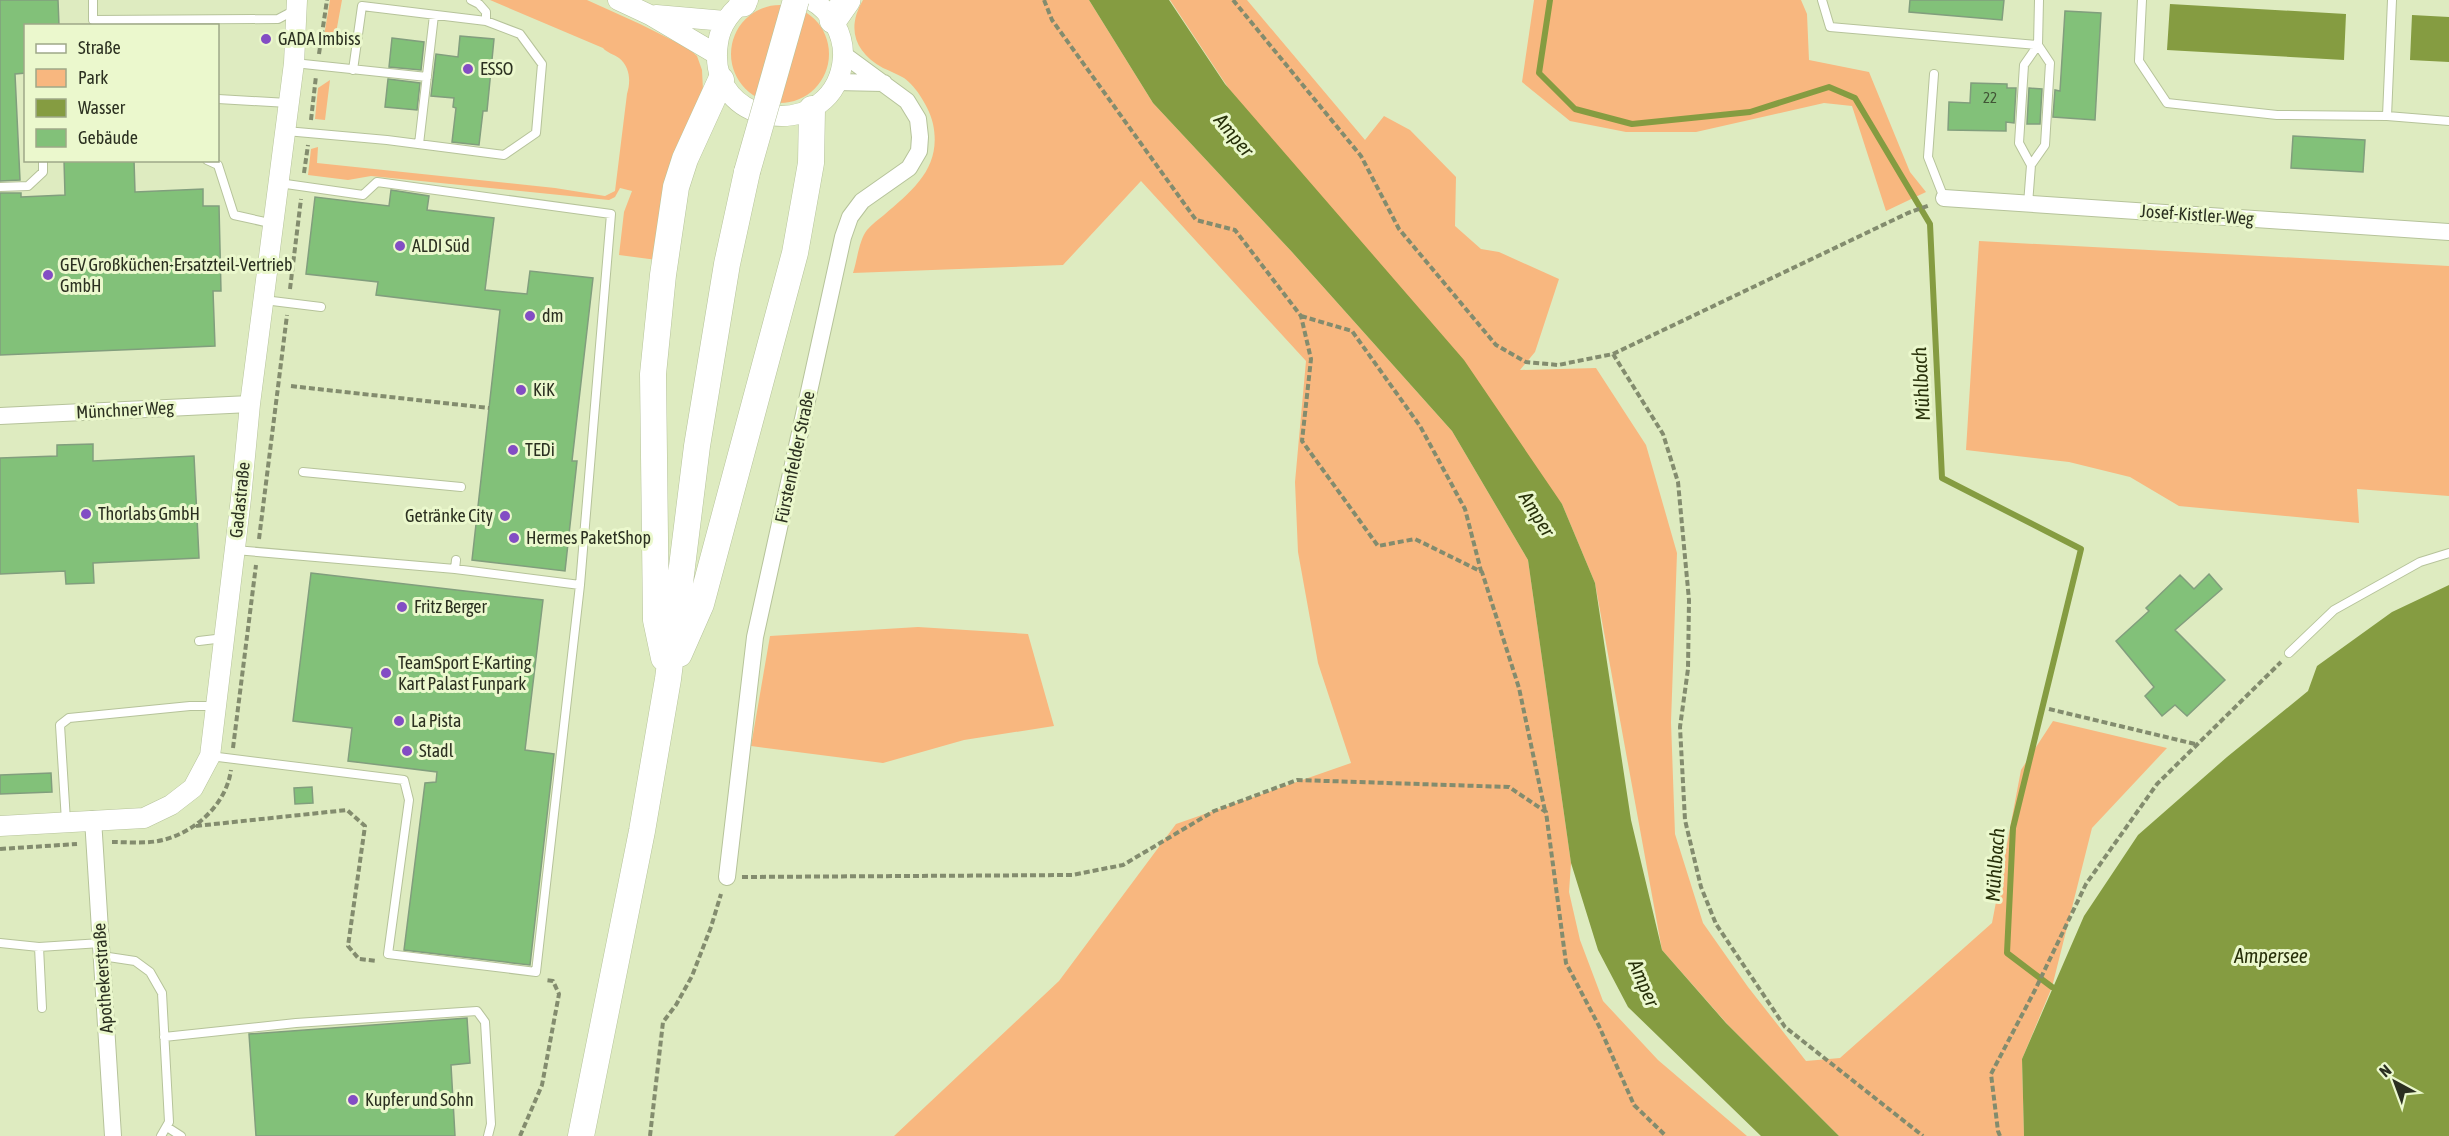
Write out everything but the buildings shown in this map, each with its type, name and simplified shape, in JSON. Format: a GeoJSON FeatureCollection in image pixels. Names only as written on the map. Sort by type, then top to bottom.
{"type":"FeatureCollection","features":[{"type":"Feature","properties":{"kind":"main road"},"geometry":{"type":"LineString","coordinates":[[581,1136],[642,831],[669,678],[697,446],[727,264],[747,172],[796,0]]}},
{"type":"Feature","properties":{"kind":"main road"},"geometry":{"type":"LineString","coordinates":[[669,678],[656,620],[654,363],[663,275],[676,187],[685,159],[722,80]]}},
{"type":"Feature","properties":{"kind":"main road"},"geometry":{"type":"LineString","coordinates":[[669,678],[701,604],[795,253],[812,163],[812,109]]}},
{"type":"Feature","properties":{"kind":"street"},"geometry":{"type":"LineString","coordinates":[[618,0],[650,15],[716,54]]}},
{"type":"Feature","properties":{"kind":"street"},"geometry":{"type":"LineString","coordinates":[[740,6],[719,37],[716,54],[722,80],[733,98],[750,110],[771,117],[792,116],[812,109],[826,97],[841,69],[843,54],[840,10],[819,5],[811,0]]}},
{"type":"Feature","properties":{"kind":"street","name":"Gadastraße"},"geometry":{"type":"LineString","coordinates":[[0,826],[93,819],[144,818],[171,805],[193,788],[210,756],[250,404],[294,63],[299,3]]}},
{"type":"Feature","properties":{"kind":"street"},"geometry":{"type":"LineString","coordinates":[[650,15],[740,6]]}},
{"type":"Feature","properties":{"kind":"street","name":"Fürstenfelder Straße"},"geometry":{"type":"LineString","coordinates":[[727,875],[755,637],[843,237],[850,217],[862,201],[909,168],[918,151],[920,137],[918,119],[907,101],[843,54]]}},
{"type":"Feature","properties":{"kind":"street"},"geometry":{"type":"LineString","coordinates":[[836,82],[884,83]]}},
{"type":"Feature","properties":{"kind":"street","name":"Josef-Kistler-Weg"},"geometry":{"type":"LineString","coordinates":[[1938,201],[2028,204],[2449,232]]}},
{"type":"Feature","properties":{"kind":"street","name":"Münchner Weg"},"geometry":{"type":"LineString","coordinates":[[0,416],[250,404]]}},
{"type":"Feature","properties":{"kind":"street","name":"Apothekerstraße"},"geometry":{"type":"LineString","coordinates":[[93,819],[113,1136]]}},
{"type":"Feature","properties":{"kind":"lane"},"geometry":{"type":"LineString","coordinates":[[93,0],[93,20],[278,19],[299,3]]}},
{"type":"Feature","properties":{"kind":"lane"},"geometry":{"type":"LineString","coordinates":[[471,0],[479,4],[486,12],[486,21]]}},
{"type":"Feature","properties":{"kind":"lane"},"geometry":{"type":"LineString","coordinates":[[1822,0],[1830,27],[2038,45]]}},
{"type":"Feature","properties":{"kind":"lane"},"geometry":{"type":"LineString","coordinates":[[2031,165],[2019,143],[2024,65],[2038,45],[2039,0]]}},
{"type":"Feature","properties":{"kind":"lane"},"geometry":{"type":"LineString","coordinates":[[2142,0],[2139,61],[2167,103],[2277,115],[2387,116],[2449,122]]}},
{"type":"Feature","properties":{"kind":"lane"},"geometry":{"type":"LineString","coordinates":[[2387,116],[2392,0]]}},
{"type":"Feature","properties":{"kind":"lane"},"geometry":{"type":"LineString","coordinates":[[286,130],[504,155],[536,132],[542,64],[520,34],[486,21],[362,3],[353,70]]}},
{"type":"Feature","properties":{"kind":"lane"},"geometry":{"type":"LineString","coordinates":[[419,144],[434,15]]}},
{"type":"Feature","properties":{"kind":"lane"},"geometry":{"type":"LineString","coordinates":[[2028,204],[2031,165],[2045,145],[2046,133],[2050,63],[2038,45]]}},
{"type":"Feature","properties":{"kind":"lane"},"geometry":{"type":"LineString","coordinates":[[294,63],[427,77]]}},
{"type":"Feature","properties":{"kind":"lane"},"geometry":{"type":"LineString","coordinates":[[1934,74],[1928,157],[1938,201]]}},
{"type":"Feature","properties":{"kind":"lane"},"geometry":{"type":"LineString","coordinates":[[219,99],[288,103]]}},
{"type":"Feature","properties":{"kind":"lane"},"geometry":{"type":"LineString","coordinates":[[0,187],[28,186],[43,172],[43,162]]}},
{"type":"Feature","properties":{"kind":"lane"},"geometry":{"type":"LineString","coordinates":[[211,162],[218,165],[234,215],[274,224]]}},
{"type":"Feature","properties":{"kind":"lane"},"geometry":{"type":"LineString","coordinates":[[210,756],[404,780],[409,800],[388,954],[536,972],[580,585],[611,214],[377,182],[363,195],[279,183]]}},
{"type":"Feature","properties":{"kind":"lane"},"geometry":{"type":"LineString","coordinates":[[264,300],[321,307]]}},
{"type":"Feature","properties":{"kind":"lane"},"geometry":{"type":"LineString","coordinates":[[303,472],[461,487]]}},
{"type":"Feature","properties":{"kind":"lane"},"geometry":{"type":"LineString","coordinates":[[234,549],[455,564],[580,585]]}},
{"type":"Feature","properties":{"kind":"lane"},"geometry":{"type":"LineString","coordinates":[[2289,653],[2334,609],[2420,562],[2449,553]]}},
{"type":"Feature","properties":{"kind":"lane"},"geometry":{"type":"LineString","coordinates":[[199,640],[225,638]]}},
{"type":"Feature","properties":{"kind":"lane"},"geometry":{"type":"LineString","coordinates":[[66,822],[60,726],[69,718],[190,706],[216,706]]}},
{"type":"Feature","properties":{"kind":"lane"},"geometry":{"type":"LineString","coordinates":[[0,943],[101,950],[135,961],[150,972],[162,993],[169,1122],[161,1136]]}},
{"type":"Feature","properties":{"kind":"lane"},"geometry":{"type":"LineString","coordinates":[[39,947],[42,1008]]}},
{"type":"Feature","properties":{"kind":"lane"},"geometry":{"type":"LineString","coordinates":[[164,1037],[296,1023],[477,1011],[485,1022],[491,1124],[488,1136]]}},
{"type":"Feature","properties":{"kind":"lane"},"geometry":{"type":"LineString","coordinates":[[167,1127],[180,1136]]}},
{"type":"Feature","properties":{"kind":"path"},"geometry":{"type":"LineString","coordinates":[[1044,0],[1052,20],[1196,220],[1234,230],[1301,316],[1311,360],[1302,441],[1378,546],[1415,539],[1482,572]]}},
{"type":"Feature","properties":{"kind":"path"},"geometry":{"type":"LineString","coordinates":[[1233,0],[1361,156],[1398,229],[1496,345],[1516,357],[1537,365],[1558,365],[1613,354],[1908,213],[1938,201]]}},
{"type":"Feature","properties":{"kind":"path"},"geometry":{"type":"LineString","coordinates":[[1301,316],[1352,331],[1419,426],[1465,509],[1482,572],[1520,688],[1546,812],[1566,963],[1599,1026],[1634,1105],[1666,1136]]}},
{"type":"Feature","properties":{"kind":"path"},"geometry":{"type":"LineString","coordinates":[[1613,354],[1663,434],[1678,482],[1689,600],[1688,669],[1680,727],[1685,820],[1701,887],[1716,924],[1785,1027],[1923,1136]]}},
{"type":"Feature","properties":{"kind":"path"},"geometry":{"type":"LineString","coordinates":[[291,386],[489,408]]}},
{"type":"Feature","properties":{"kind":"path"},"geometry":{"type":"LineString","coordinates":[[2000,1136],[1991,1074],[2086,884],[2157,784],[2289,653]]}},
{"type":"Feature","properties":{"kind":"path"},"geometry":{"type":"LineString","coordinates":[[2049,709],[2196,744]]}},
{"type":"Feature","properties":{"kind":"path"},"geometry":{"type":"LineString","coordinates":[[650,1136],[663,1022],[676,1005],[692,976],[711,927],[727,875],[1072,875],[1123,865],[1214,811],[1297,780],[1509,787],[1546,812]]}},
{"type":"Feature","properties":{"kind":"path"},"geometry":{"type":"LineString","coordinates":[[196,826],[347,810],[365,826],[348,946],[359,959],[383,961]]}},
{"type":"Feature","properties":{"kind":"path"},"geometry":{"type":"LineString","coordinates":[[520,1136],[542,1085],[559,993],[553,981],[536,978]]}},
{"type":"Feature","properties":{"kind":"green space"},"geometry":{"type":"Polygon","coordinates":[[[330,0],[342,0],[336,33],[351,36],[342,46],[334,48],[323,42],[330,0]]]}},
{"type":"Feature","properties":{"kind":"green space"},"geometry":{"type":"Polygon","coordinates":[[[490,0],[587,0],[688,48],[697,56],[702,70],[703,90],[681,137],[672,163],[657,260],[619,255],[624,212],[632,191],[620,188],[615,197],[609,200],[371,176],[348,180],[308,175],[311,149],[318,147],[317,163],[555,188],[605,196],[615,191],[629,84],[629,74],[623,62],[603,48],[490,0]]]}},
{"type":"Feature","properties":{"kind":"green space"},"geometry":{"type":"Polygon","coordinates":[[[863,0],[1089,0],[1153,103],[1292,252],[1452,431],[1528,560],[1571,863],[1569,892],[1580,940],[1603,1001],[1658,1060],[1747,1136],[894,1136],[1059,981],[1176,824],[1351,763],[1318,663],[1298,552],[1295,482],[1306,361],[1141,181],[1063,265],[853,273],[864,234],[906,196],[923,176],[933,153],[935,139],[929,112],[913,86],[904,78],[873,62],[860,47],[854,30],[863,0]]]}},
{"type":"Feature","properties":{"kind":"green space"},"geometry":{"type":"Polygon","coordinates":[[[1170,0],[1247,0],[1365,140],[1384,116],[1410,130],[1456,177],[1455,226],[1481,249],[1499,252],[1559,279],[1535,352],[1520,370],[1596,368],[1646,445],[1677,553],[1671,722],[1675,834],[1703,923],[1748,987],[1806,1061],[1840,1058],[1992,923],[2021,770],[2053,721],[2167,748],[2092,828],[2052,987],[2022,1059],[2024,1136],[1839,1136],[1729,1026],[1662,950],[1595,583],[1562,504],[1229,89],[1170,0]]]}},
{"type":"Feature","properties":{"kind":"green space"},"geometry":{"type":"Polygon","coordinates":[[[1534,0],[1801,0],[1807,14],[1809,60],[1869,72],[1910,172],[1926,192],[1886,211],[1852,106],[1824,103],[1696,132],[1626,132],[1570,121],[1522,82],[1534,0]]]}},
{"type":"Feature","properties":{"kind":"green space"},"geometry":{"type":"Polygon","coordinates":[[[780,5],[799,8],[815,19],[826,35],[829,54],[826,73],[815,89],[799,100],[780,103],[761,100],[745,89],[734,73],[731,54],[734,35],[745,19],[761,8],[780,5]]]}},
{"type":"Feature","properties":{"kind":"green space"},"geometry":{"type":"Polygon","coordinates":[[[330,80],[325,120],[315,119],[318,88],[330,80]]]}},
{"type":"Feature","properties":{"kind":"green space"},"geometry":{"type":"Polygon","coordinates":[[[1979,241],[2449,266],[2449,496],[2357,489],[2359,523],[2179,506],[2130,477],[2069,462],[1966,450],[1979,241]]]}},
{"type":"Feature","properties":{"kind":"green space"},"geometry":{"type":"Polygon","coordinates":[[[918,627],[1028,634],[1054,726],[964,740],[883,763],[751,746],[770,636],[918,627]]]}},
{"type":"Feature","properties":{"kind":"water","name":"Amper"},"geometry":{"type":"Polygon","coordinates":[[[1089,0],[1169,0],[1225,84],[1464,360],[1562,504],[1595,583],[1631,820],[1662,950],[1726,1023],[1839,1136],[1761,1136],[1628,1007],[1598,950],[1571,863],[1528,560],[1452,431],[1292,252],[1153,103],[1089,0]]]}},
{"type":"Feature","properties":{"kind":"water"},"geometry":{"type":"Polygon","coordinates":[[[2170,4],[2346,14],[2344,60],[2167,50],[2170,4]]]}},
{"type":"Feature","properties":{"kind":"water"},"geometry":{"type":"Polygon","coordinates":[[[2412,15],[2449,17],[2449,62],[2410,60],[2412,15]]]}},
{"type":"Feature","properties":{"kind":"water","name":"Ampersee"},"geometry":{"type":"Polygon","coordinates":[[[2449,585],[2449,1136],[2024,1136],[2022,1059],[2084,916],[2138,835],[2227,757],[2308,691],[2317,666],[2392,612],[2449,585]]]}},
{"type":"Feature","properties":{"kind":"waterway","name":"Mühlbach"},"geometry":{"type":"LineString","coordinates":[[1550,0],[1539,73],[1575,109],[1632,124],[1750,112],[1829,87],[1855,98],[1930,224],[1942,478],[2081,549],[2013,828],[2007,953],[2052,987]]}},
{"type":"Feature","properties":{"kind":"place","name":"GADA Imbiss"},"geometry":{"type":"Point","coordinates":[266,39]}},
{"type":"Feature","properties":{"kind":"place","name":"ESSO"},"geometry":{"type":"Point","coordinates":[468,69]}},
{"type":"Feature","properties":{"kind":"place","name":"ALDI Süd"},"geometry":{"type":"Point","coordinates":[400,246]}},
{"type":"Feature","properties":{"kind":"place","name":"GEV Großküchen-Ersatzteil-Vertrieb GmbH"},"geometry":{"type":"Point","coordinates":[48,275]}},
{"type":"Feature","properties":{"kind":"place","name":"dm"},"geometry":{"type":"Point","coordinates":[530,316]}},
{"type":"Feature","properties":{"kind":"place","name":"KiK"},"geometry":{"type":"Point","coordinates":[521,390]}},
{"type":"Feature","properties":{"kind":"place","name":"TEDi"},"geometry":{"type":"Point","coordinates":[513,450]}},
{"type":"Feature","properties":{"kind":"place","name":"Thorlabs GmbH"},"geometry":{"type":"Point","coordinates":[86,514]}},
{"type":"Feature","properties":{"kind":"place","name":"Getränke City"},"geometry":{"type":"Point","coordinates":[505,516]}},
{"type":"Feature","properties":{"kind":"place","name":"Hermes PaketShop"},"geometry":{"type":"Point","coordinates":[514,538]}},
{"type":"Feature","properties":{"kind":"place","name":"Fritz Berger"},"geometry":{"type":"Point","coordinates":[402,607]}},
{"type":"Feature","properties":{"kind":"place","name":"TeamSport E-Karting Kart Palast Funpark"},"geometry":{"type":"Point","coordinates":[386,673]}},
{"type":"Feature","properties":{"kind":"place","name":"La Pista"},"geometry":{"type":"Point","coordinates":[399,721]}},
{"type":"Feature","properties":{"kind":"place","name":"Stadl"},"geometry":{"type":"Point","coordinates":[407,751]}},
{"type":"Feature","properties":{"kind":"place","name":"Kupfer und Sohn"},"geometry":{"type":"Point","coordinates":[353,1100]}}]}
